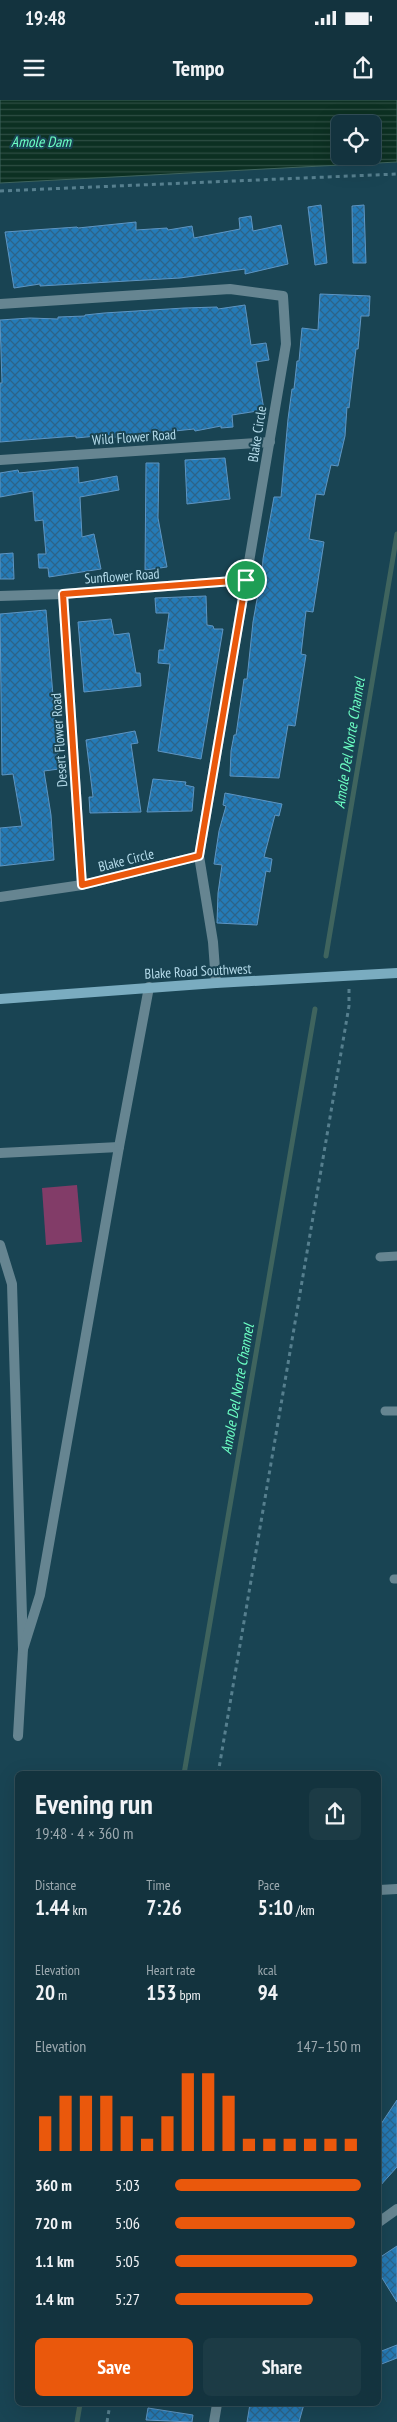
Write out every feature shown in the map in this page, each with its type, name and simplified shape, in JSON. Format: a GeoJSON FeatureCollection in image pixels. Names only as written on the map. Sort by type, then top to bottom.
{"type":"FeatureCollection","features":[{"type":"Feature","properties":{"kind":"main road","name":"Blake Road Southwest"},"geometry":{"type":"LineString","coordinates":[[0,999],[149,987],[397,973]]}},
{"type":"Feature","properties":{"kind":"street","name":"Blake Circle"},"geometry":{"type":"LineString","coordinates":[[0,304],[230,289],[283,296],[286,344],[199,856],[213,942],[216,983]]}},
{"type":"Feature","properties":{"kind":"street","name":"Wild Flower Road"},"geometry":{"type":"LineString","coordinates":[[0,460],[270,442]]}},
{"type":"Feature","properties":{"kind":"street","name":"Sunflower Road"},"geometry":{"type":"LineString","coordinates":[[0,596],[63,594],[246,580]]}},
{"type":"Feature","properties":{"kind":"street","name":"Desert Flower Road"},"geometry":{"type":"LineString","coordinates":[[63,594],[82,885]]}},
{"type":"Feature","properties":{"kind":"street","name":"Blake Circle"},"geometry":{"type":"LineString","coordinates":[[0,897],[82,885],[199,856]]}},
{"type":"Feature","properties":{"kind":"street"},"geometry":{"type":"LineString","coordinates":[[22,1649],[40,1595],[149,987]]}},
{"type":"Feature","properties":{"kind":"street"},"geometry":{"type":"LineString","coordinates":[[0,1152],[119,1147]]}},
{"type":"Feature","properties":{"kind":"street"},"geometry":{"type":"LineString","coordinates":[[0,1245],[12,1284],[22,1649],[18,1736]]}},
{"type":"Feature","properties":{"kind":"street"},"geometry":{"type":"LineString","coordinates":[[381,1890],[397,1889]]}},
{"type":"Feature","properties":{"kind":"street"},"geometry":{"type":"LineString","coordinates":[[381,2221],[397,2209]]}},
{"type":"Feature","properties":{"kind":"street"},"geometry":{"type":"LineString","coordinates":[[214,2422],[217,2406]]}},
{"type":"Feature","properties":{"kind":"lane"},"geometry":{"type":"LineString","coordinates":[[380,1257],[397,1256]]}},
{"type":"Feature","properties":{"kind":"lane"},"geometry":{"type":"LineString","coordinates":[[385,1411],[397,1411]]}},
{"type":"Feature","properties":{"kind":"path"},"geometry":{"type":"LineString","coordinates":[[0,191],[397,174]]}},
{"type":"Feature","properties":{"kind":"path"},"geometry":{"type":"LineString","coordinates":[[219,1771],[349,1006],[349,975]]}},
{"type":"Feature","properties":{"kind":"path"},"geometry":{"type":"LineString","coordinates":[[107,2422],[110,2406]]}},
{"type":"Feature","properties":{"kind":"shaded area"},"geometry":{"type":"Polygon","coordinates":[[[77,1185],[82,1242],[46,1245],[42,1188],[77,1185]]]}},
{"type":"Feature","properties":{"kind":"water","name":"Amole Dam"},"geometry":{"type":"Polygon","coordinates":[[[0,100],[397,100],[397,162],[381,163],[381,115],[331,115],[331,165],[340,165],[0,183],[0,100]]]}},
{"type":"Feature","properties":{"kind":"building"},"geometry":{"type":"Polygon","coordinates":[[[321,205],[327,263],[315,265],[308,207],[321,205]]]}},
{"type":"Feature","properties":{"kind":"building"},"geometry":{"type":"Polygon","coordinates":[[[364,205],[366,263],[353,263],[352,206],[364,205]]]}},
{"type":"Feature","properties":{"kind":"building"},"geometry":{"type":"Polygon","coordinates":[[[251,216],[253,231],[281,225],[288,264],[245,274],[245,269],[180,278],[40,286],[40,284],[14,288],[5,232],[78,228],[136,222],[136,230],[167,228],[168,230],[192,226],[194,238],[240,229],[239,218],[251,216]]]}},
{"type":"Feature","properties":{"kind":"building"},"geometry":{"type":"Polygon","coordinates":[[[320,294],[370,296],[369,316],[361,316],[349,408],[347,407],[345,436],[338,466],[331,465],[324,495],[316,494],[309,539],[324,542],[313,612],[306,611],[301,654],[306,655],[295,726],[288,725],[279,778],[230,776],[231,751],[234,735],[236,735],[244,679],[247,679],[253,622],[259,588],[261,589],[263,559],[274,497],[281,497],[288,419],[297,361],[299,361],[302,328],[318,330],[320,294]]]}},
{"type":"Feature","properties":{"kind":"building"},"geometry":{"type":"Polygon","coordinates":[[[245,305],[251,345],[266,343],[269,360],[256,362],[264,410],[232,415],[233,427],[221,428],[221,426],[195,431],[194,429],[107,438],[107,435],[76,438],[76,436],[0,442],[0,383],[2,383],[0,320],[58,319],[58,317],[104,313],[184,308],[217,307],[218,309],[245,305]]]}},
{"type":"Feature","properties":{"kind":"building"},"geometry":{"type":"Polygon","coordinates":[[[225,458],[230,499],[187,504],[185,460],[225,458]]]}},
{"type":"Feature","properties":{"kind":"building"},"geometry":{"type":"Polygon","coordinates":[[[146,463],[159,463],[158,518],[167,567],[145,570],[146,463]]]}},
{"type":"Feature","properties":{"kind":"building"},"geometry":{"type":"Polygon","coordinates":[[[78,467],[79,483],[117,476],[119,490],[80,497],[82,537],[94,534],[101,569],[49,577],[48,568],[39,568],[38,554],[46,554],[43,520],[35,521],[33,491],[0,497],[0,473],[18,470],[19,473],[78,467]]]}},
{"type":"Feature","properties":{"kind":"building"},"geometry":{"type":"Polygon","coordinates":[[[13,553],[14,579],[0,579],[0,554],[13,553]]]}},
{"type":"Feature","properties":{"kind":"building"},"geometry":{"type":"Polygon","coordinates":[[[206,596],[207,625],[213,626],[214,629],[223,629],[201,759],[158,751],[170,664],[158,663],[159,650],[164,650],[169,613],[156,613],[155,598],[206,596]]]}},
{"type":"Feature","properties":{"kind":"building"},"geometry":{"type":"Polygon","coordinates":[[[46,610],[59,769],[44,771],[51,815],[54,860],[0,866],[0,828],[22,826],[13,774],[2,775],[0,614],[46,610]]]}},
{"type":"Feature","properties":{"kind":"building"},"geometry":{"type":"Polygon","coordinates":[[[111,619],[114,635],[129,633],[136,673],[140,673],[141,686],[84,692],[78,622],[111,619]]]}},
{"type":"Feature","properties":{"kind":"building"},"geometry":{"type":"Polygon","coordinates":[[[135,731],[138,743],[131,744],[141,812],[90,813],[89,797],[93,797],[86,740],[135,731]]]}},
{"type":"Feature","properties":{"kind":"building"},"geometry":{"type":"Polygon","coordinates":[[[153,779],[186,782],[185,785],[194,787],[192,811],[147,812],[153,779]]]}},
{"type":"Feature","properties":{"kind":"building"},"geometry":{"type":"Polygon","coordinates":[[[225,793],[282,804],[279,816],[275,815],[264,857],[272,859],[270,872],[266,871],[257,925],[217,923],[218,893],[222,865],[214,864],[219,831],[226,806],[223,805],[225,793]]]}},
{"type":"Feature","properties":{"kind":"building"},"geometry":{"type":"Polygon","coordinates":[[[397,2100],[397,2167],[381,2185],[381,2124],[397,2100]]]}},
{"type":"Feature","properties":{"kind":"building"},"geometry":{"type":"Polygon","coordinates":[[[397,2246],[397,2302],[381,2276],[381,2257],[397,2246]]]}},
{"type":"Feature","properties":{"kind":"building"},"geometry":{"type":"Polygon","coordinates":[[[397,2345],[397,2358],[381,2364],[381,2351],[397,2345]]]}},
{"type":"Feature","properties":{"kind":"building"},"geometry":{"type":"Polygon","coordinates":[[[250,2406],[303,2406],[299,2422],[247,2422],[250,2406]]]}},
{"type":"Feature","properties":{"kind":"building"},"geometry":{"type":"Polygon","coordinates":[[[148,2408],[193,2415],[192,2422],[146,2420],[148,2408]]]}},
{"type":"Feature","properties":{"kind":"waterway","name":"Amole Del Norte Channel"},"geometry":{"type":"LineString","coordinates":[[326,956],[397,534]]}},
{"type":"Feature","properties":{"kind":"waterway","name":"Amole Del Norte Channel"},"geometry":{"type":"LineString","coordinates":[[185,1771],[315,1009]]}},
{"type":"Feature","properties":{"kind":"waterway","name":"Amole Del Norte Channel"},"geometry":{"type":"LineString","coordinates":[[77,2422],[80,2406]]}},
{"type":"Feature","properties":{"kind":"route"},"geometry":{"type":"LineString","coordinates":[[246,580],[199,856],[82,885],[63,594],[246,580]]}}]}
